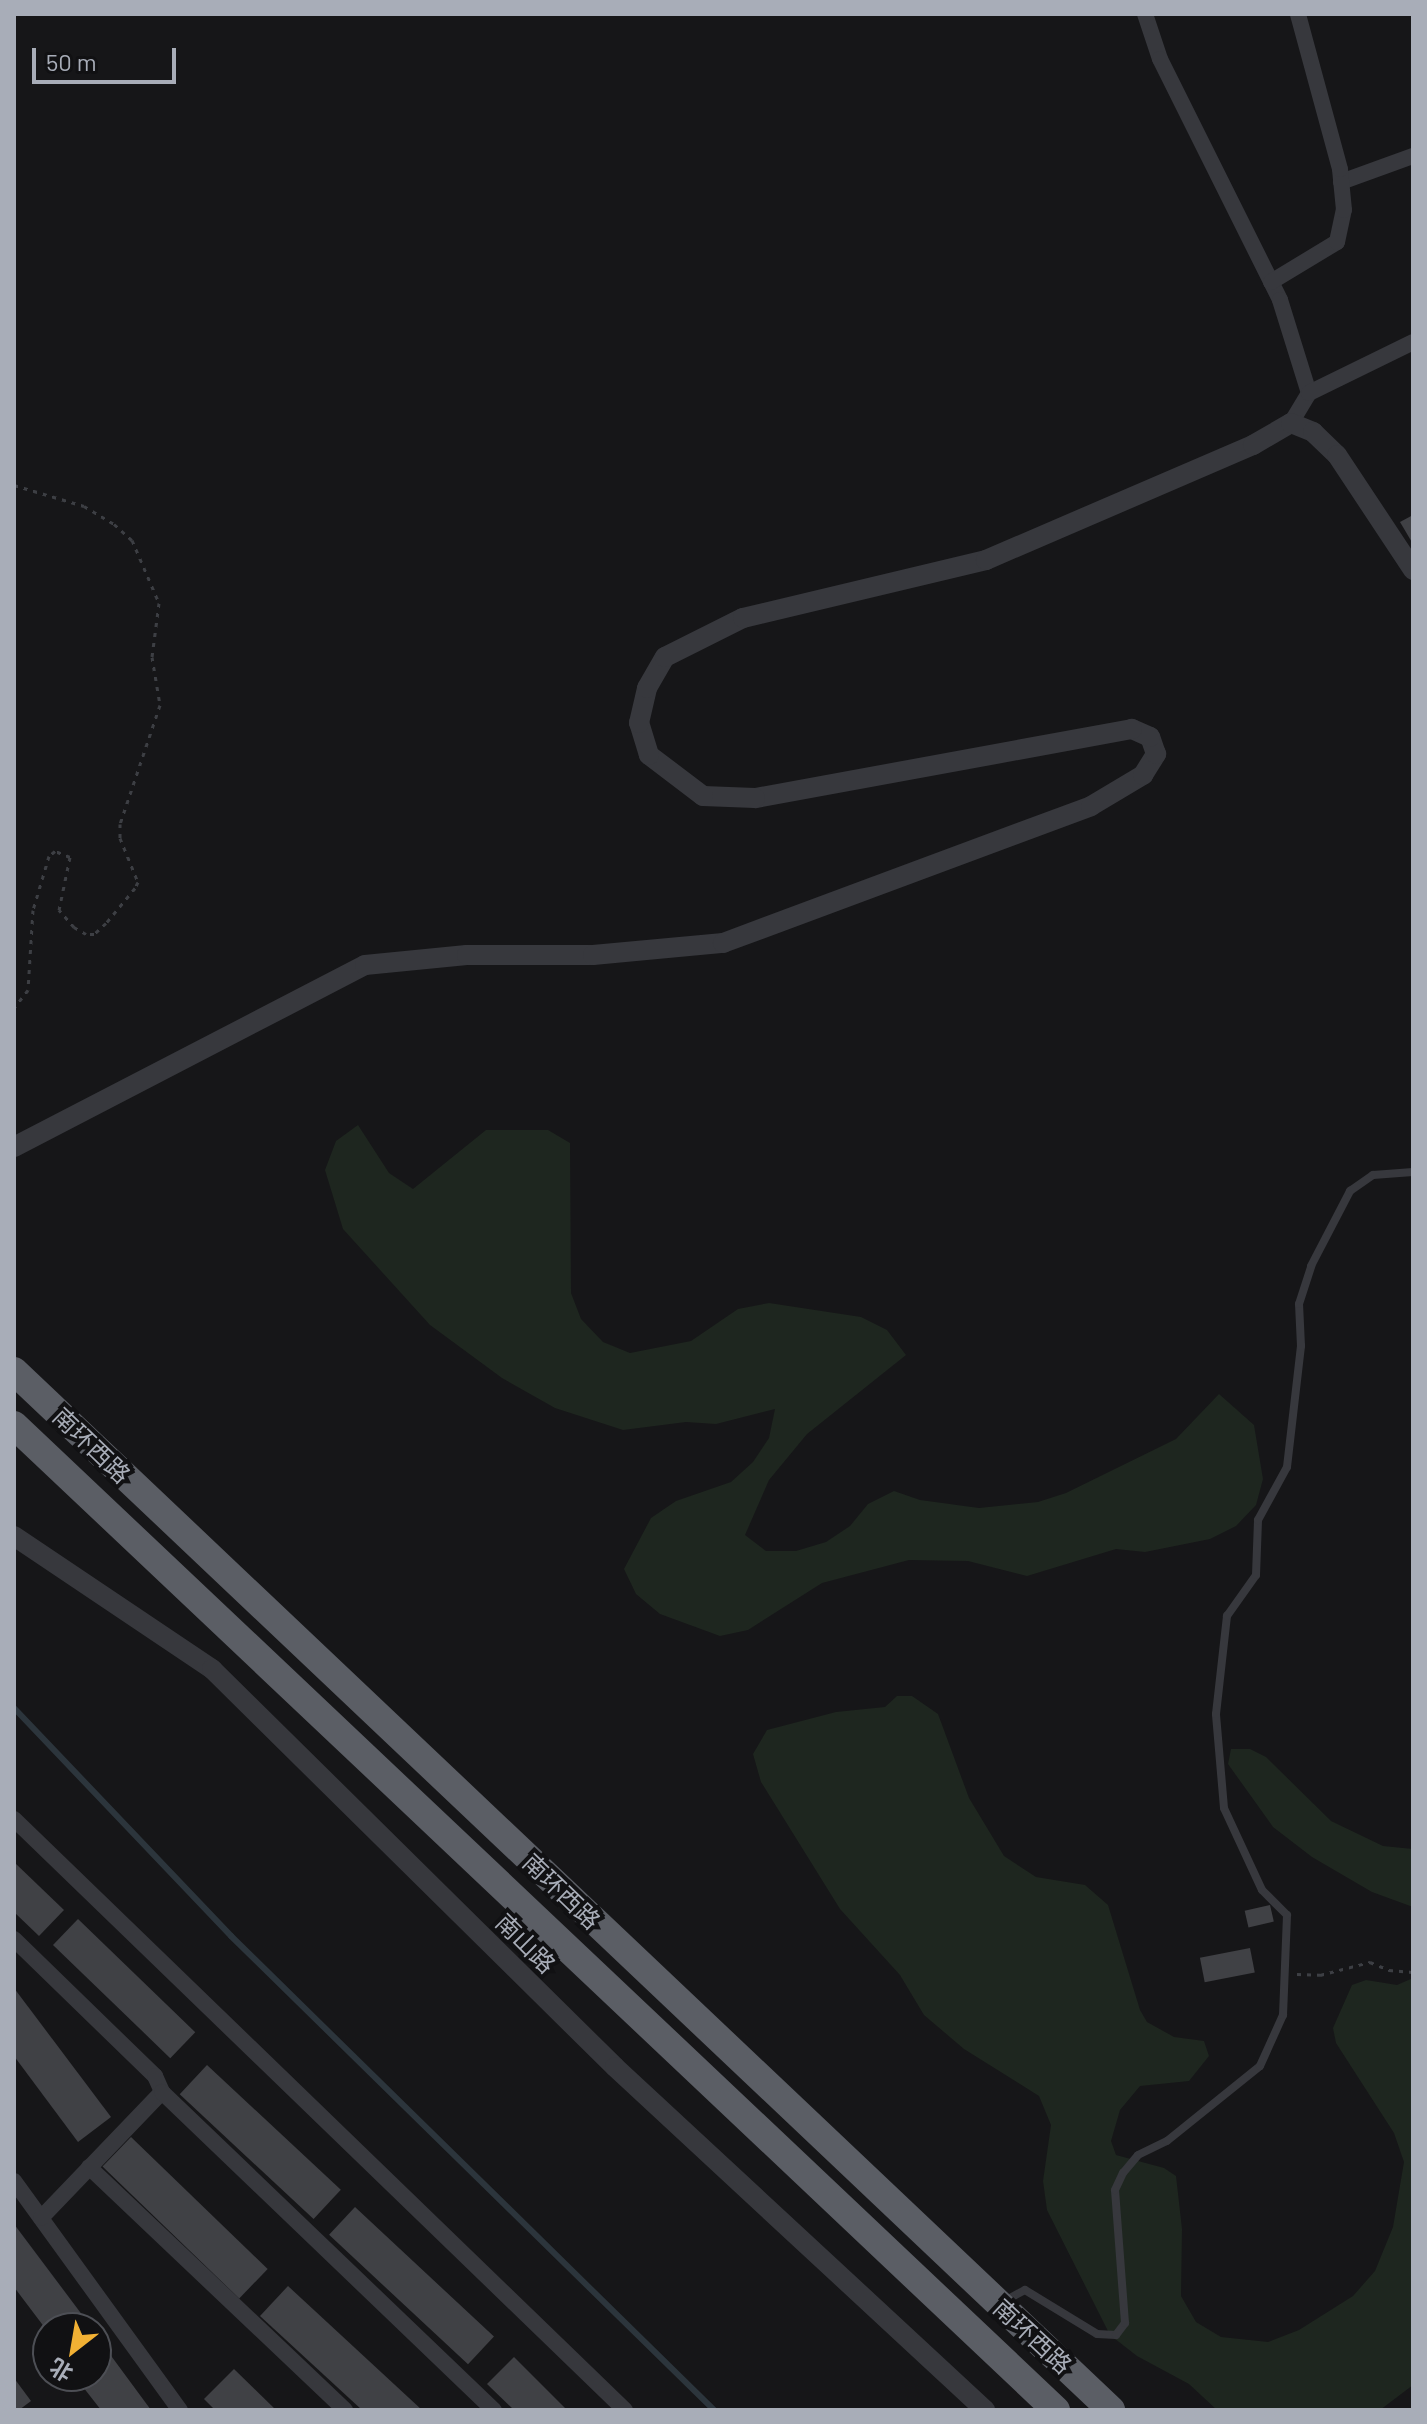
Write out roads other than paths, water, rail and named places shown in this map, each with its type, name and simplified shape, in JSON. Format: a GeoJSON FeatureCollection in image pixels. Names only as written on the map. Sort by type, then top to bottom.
{"type":"FeatureCollection","features":[{"type":"Feature","properties":{"kind":"highway","name":"南环西路"},"geometry":{"type":"LineString","coordinates":[[14,1371],[1111,2410]]}},
{"type":"Feature","properties":{"kind":"highway","name":"南环西路"},"geometry":{"type":"LineString","coordinates":[[14,1425],[1056,2410]]}},
{"type":"Feature","properties":{"kind":"street"},"geometry":{"type":"LineString","coordinates":[[1145,14],[1160,59],[1271,282],[1309,393]]}},
{"type":"Feature","properties":{"kind":"street"},"geometry":{"type":"LineString","coordinates":[[1271,282],[1337,242],[1344,210],[1341,182],[1298,14]]}},
{"type":"Feature","properties":{"kind":"street"},"geometry":{"type":"LineString","coordinates":[[1341,182],[1413,156]]}},
{"type":"Feature","properties":{"kind":"street"},"geometry":{"type":"LineString","coordinates":[[14,1147],[365,965],[467,955],[593,955],[723,943],[1091,806],[1143,775],[1156,754],[1150,737],[1132,729],[755,798],[703,796],[681,782],[649,755],[639,723],[647,688],[665,657],[743,618],[986,560],[1253,445],[1291,423],[1309,393],[1413,342]]}},
{"type":"Feature","properties":{"kind":"street"},"geometry":{"type":"LineString","coordinates":[[1291,423],[1313,432],[1337,455],[1413,570]]}},
{"type":"Feature","properties":{"kind":"street","name":"南山路"},"geometry":{"type":"LineString","coordinates":[[14,1536],[212,1669],[615,2067],[985,2410]]}},
{"type":"Feature","properties":{"kind":"street"},"geometry":{"type":"LineString","coordinates":[[14,1819],[625,2410]]}},
{"type":"Feature","properties":{"kind":"street"},"geometry":{"type":"LineString","coordinates":[[14,1939],[155,2076],[162,2092],[494,2410]]}},
{"type":"Feature","properties":{"kind":"street"},"geometry":{"type":"LineString","coordinates":[[41,2218],[162,2092]]}},
{"type":"Feature","properties":{"kind":"street"},"geometry":{"type":"LineString","coordinates":[[89,2167],[345,2410]]}},
{"type":"Feature","properties":{"kind":"street"},"geometry":{"type":"LineString","coordinates":[[14,2181],[180,2410]]}},
{"type":"Feature","properties":{"kind":"lane"},"geometry":{"type":"LineString","coordinates":[[998,2304],[1025,2290],[1097,2334],[1116,2335],[1125,2323],[1115,2190],[1123,2173],[1138,2155],[1167,2141],[1260,2066],[1283,2015],[1287,1915],[1262,1890],[1224,1808],[1216,1714],[1227,1616],[1256,1575],[1258,1520],[1287,1467],[1301,1346],[1299,1304],[1311,1266],[1350,1191],[1373,1175],[1413,1172]]}},
{"type":"Feature","properties":{"kind":"waterway"},"geometry":{"type":"LineString","coordinates":[[14,1708],[231,1936],[714,2410]]}}]}
